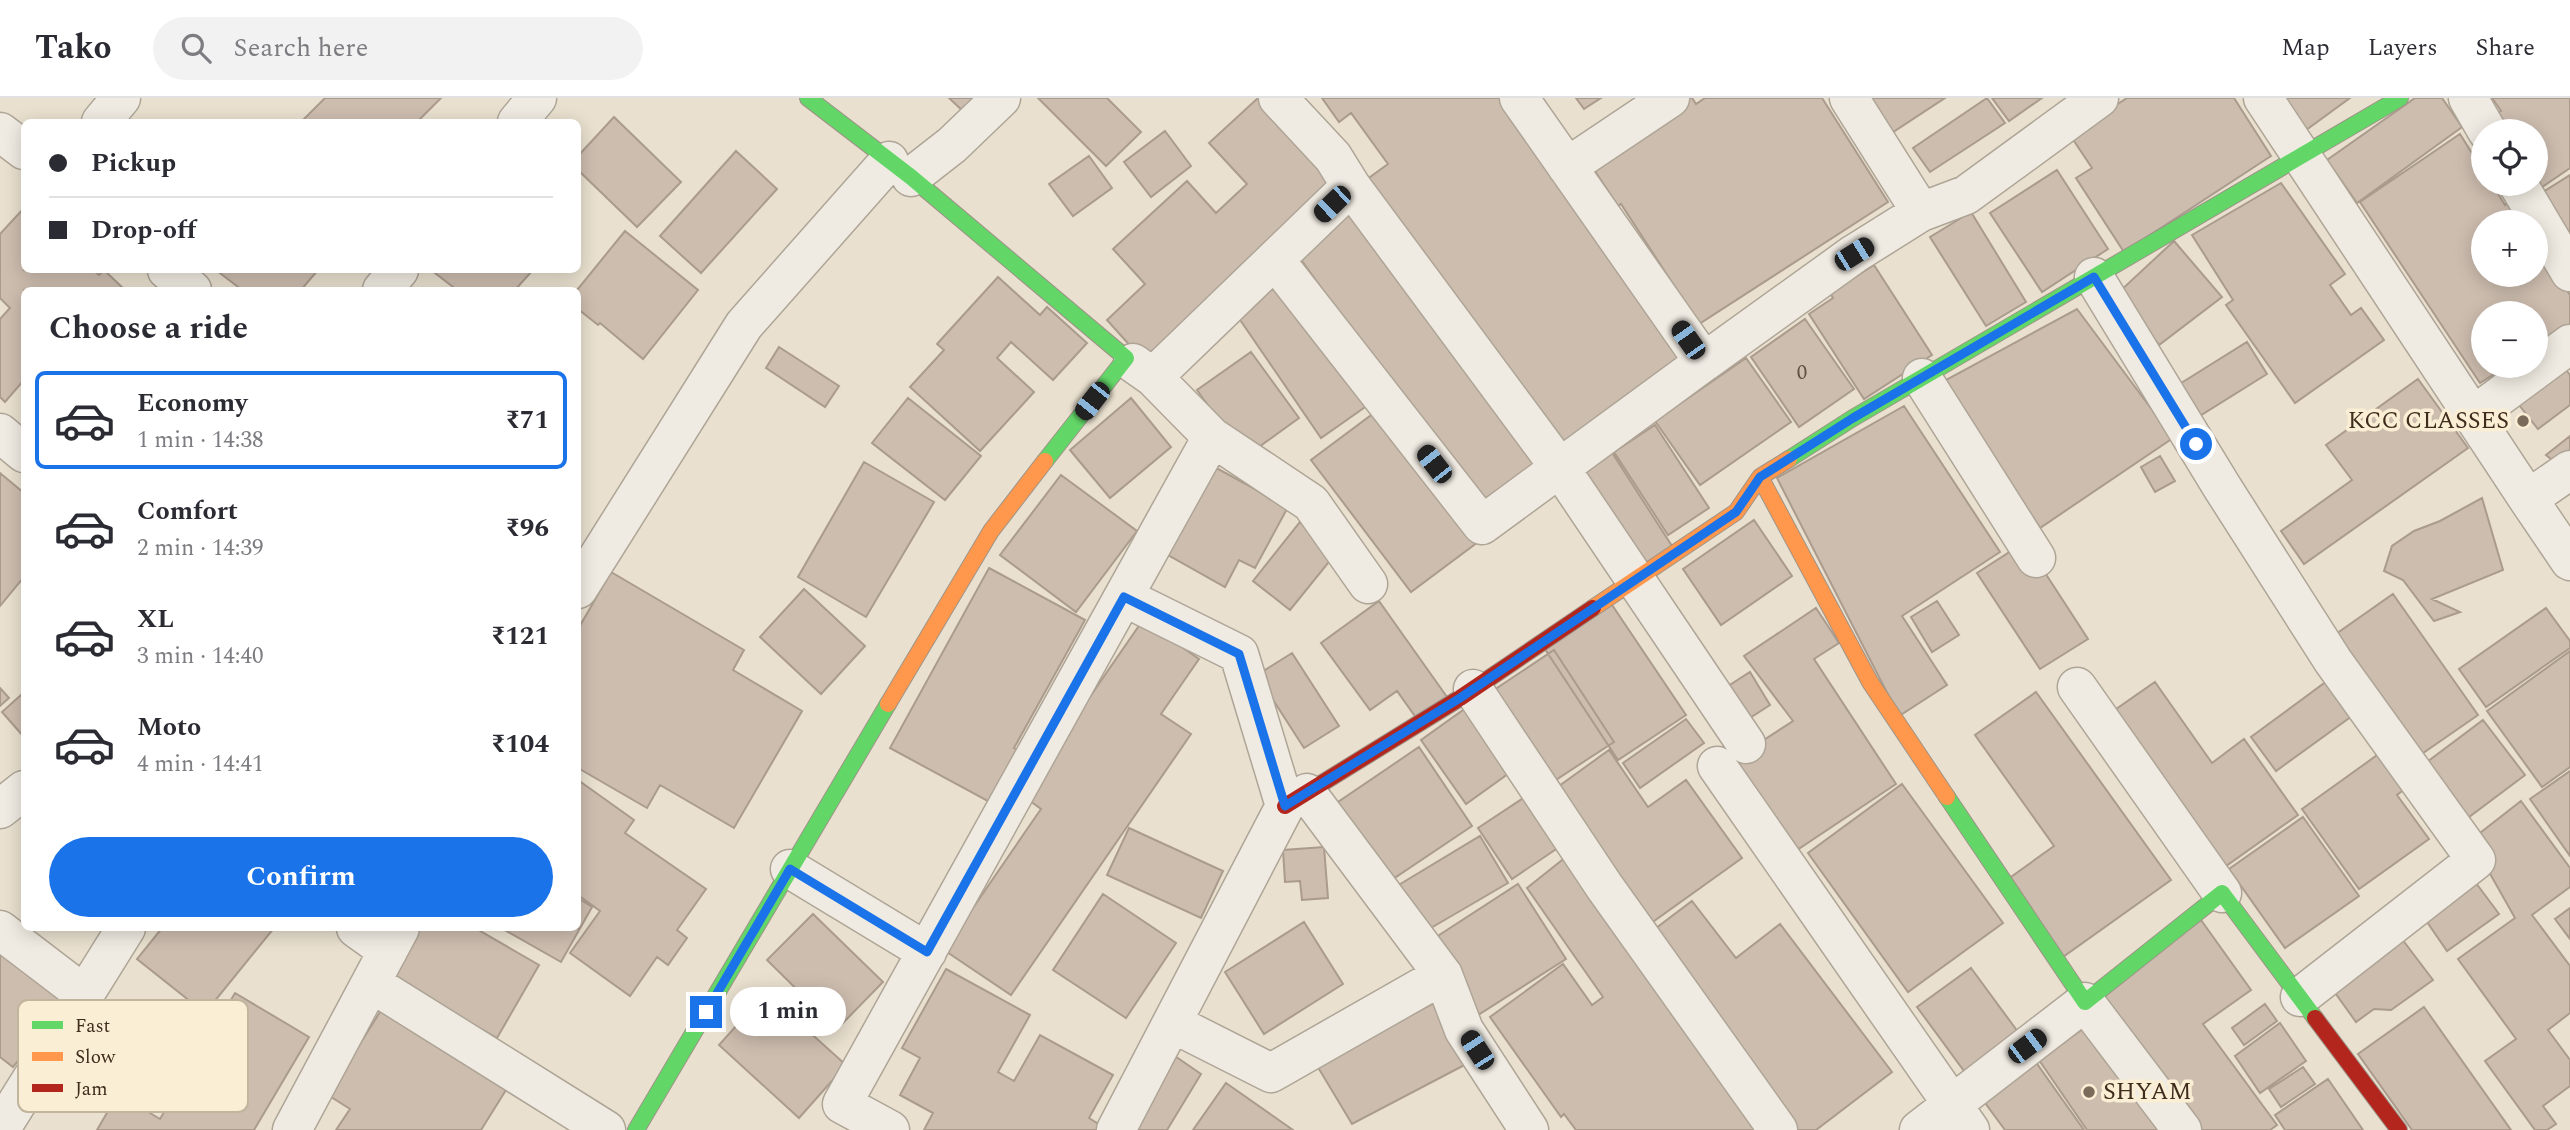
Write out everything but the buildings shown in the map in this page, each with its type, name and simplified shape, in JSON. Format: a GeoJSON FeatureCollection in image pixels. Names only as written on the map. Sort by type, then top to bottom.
{"type":"FeatureCollection","features":[{"type":"Feature","properties":{"kind":"street"},"geometry":{"type":"LineString","coordinates":[[104,119],[121,98]]}},
{"type":"Feature","properties":{"kind":"street"},"geometry":{"type":"LineString","coordinates":[[520,119],[537,98]]}},
{"type":"Feature","properties":{"kind":"street"},"geometry":{"type":"LineString","coordinates":[[808,98],[900,169],[1140,367],[1212,438],[1311,503],[1368,584]]}},
{"type":"Feature","properties":{"kind":"street"},"geometry":{"type":"LineString","coordinates":[[581,584],[744,326],[900,169],[951,145],[1001,98]]}},
{"type":"Feature","properties":{"kind":"street"},"geometry":{"type":"LineString","coordinates":[[1278,98],[1333,157],[1351,186],[1560,468],[1637,580],[1732,755],[1960,1117]]}},
{"type":"Feature","properties":{"kind":"street"},"geometry":{"type":"LineString","coordinates":[[1519,98],[1704,362]]}},
{"type":"Feature","properties":{"kind":"street"},"geometry":{"type":"LineString","coordinates":[[1567,167],[1670,98]]}},
{"type":"Feature","properties":{"kind":"street"},"geometry":{"type":"LineString","coordinates":[[1849,98],[1921,212]]}},
{"type":"Feature","properties":{"kind":"street"},"geometry":{"type":"LineString","coordinates":[[1275,260],[1482,525],[1854,254],[1921,212],[1966,195],[2099,98]]}},
{"type":"Feature","properties":{"kind":"street"},"geometry":{"type":"LineString","coordinates":[[2263,98],[2570,561]]}},
{"type":"Feature","properties":{"kind":"street"},"geometry":{"type":"LineString","coordinates":[[1116,1130],[1296,800],[1473,689],[1736,512],[1760,477],[1922,378],[2400,98]]}},
{"type":"Feature","properties":{"kind":"street"},"geometry":{"type":"LineString","coordinates":[[2468,98],[2480,119]]}},
{"type":"Feature","properties":{"kind":"street"},"geometry":{"type":"LineString","coordinates":[[0,132],[21,148]]}},
{"type":"Feature","properties":{"kind":"street"},"geometry":{"type":"LineString","coordinates":[[636,1130],[991,531],[1140,367],[1275,260],[1351,186]]}},
{"type":"Feature","properties":{"kind":"street"},"geometry":{"type":"LineString","coordinates":[[2525,196],[2570,272]]}},
{"type":"Feature","properties":{"kind":"street"},"geometry":{"type":"LineString","coordinates":[[171,273],[188,287]]}},
{"type":"Feature","properties":{"kind":"street"},"geometry":{"type":"LineString","coordinates":[[385,287],[396,273]]}},
{"type":"Feature","properties":{"kind":"street"},"geometry":{"type":"LineString","coordinates":[[2094,277],[2222,487],[2333,660],[2476,860],[2300,997]]}},
{"type":"Feature","properties":{"kind":"street"},"geometry":{"type":"LineString","coordinates":[[2473,416],[2570,344]]}},
{"type":"Feature","properties":{"kind":"street"},"geometry":{"type":"LineString","coordinates":[[1922,378],[2036,558]]}},
{"type":"Feature","properties":{"kind":"street"},"geometry":{"type":"LineString","coordinates":[[0,433],[21,450]]}},
{"type":"Feature","properties":{"kind":"street"},"geometry":{"type":"LineString","coordinates":[[890,1130],[835,1117],[1212,438]]}},
{"type":"Feature","properties":{"kind":"street"},"geometry":{"type":"LineString","coordinates":[[2528,499],[2570,470]]}},
{"type":"Feature","properties":{"kind":"street"},"geometry":{"type":"LineString","coordinates":[[1760,477],[1870,682],[2085,1002],[2182,1130]]}},
{"type":"Feature","properties":{"kind":"street"},"geometry":{"type":"LineString","coordinates":[[1124,597],[1239,654],[1296,800],[1443,975],[1464,1030],[1529,1130]]}},
{"type":"Feature","properties":{"kind":"street"},"geometry":{"type":"LineString","coordinates":[[2077,687],[2222,893],[2399,1130]]}},
{"type":"Feature","properties":{"kind":"street"},"geometry":{"type":"LineString","coordinates":[[1473,689],[1604,886],[1778,1130]]}},
{"type":"Feature","properties":{"kind":"street"},"geometry":{"type":"LineString","coordinates":[[0,809],[21,792]]}},
{"type":"Feature","properties":{"kind":"street"},"geometry":{"type":"LineString","coordinates":[[790,869],[927,952]]}},
{"type":"Feature","properties":{"kind":"street"},"geometry":{"type":"LineString","coordinates":[[1919,1130],[1960,1117],[2085,1002],[2222,893]]}},
{"type":"Feature","properties":{"kind":"street"},"geometry":{"type":"LineString","coordinates":[[0,930],[85,995]]}},
{"type":"Feature","properties":{"kind":"street"},"geometry":{"type":"LineString","coordinates":[[82,1000],[124,931]]}},
{"type":"Feature","properties":{"kind":"street"},"geometry":{"type":"LineString","coordinates":[[359,931],[606,1130]]}},
{"type":"Feature","properties":{"kind":"street"},"geometry":{"type":"LineString","coordinates":[[292,1130],[386,954]]}},
{"type":"Feature","properties":{"kind":"street"},"geometry":{"type":"LineString","coordinates":[[1172,1023],[1271,1073],[1443,975]]}},
{"type":"Feature","properties":{"kind":"street"},"geometry":{"type":"LineString","coordinates":[[0,1130],[18,1101]]}},
{"type":"Feature","properties":{"kind":"traffic: fast"},"geometry":{"type":"LineString","coordinates":[[808,98],[911,177],[1126,358],[1045,461]]}},
{"type":"Feature","properties":{"kind":"traffic: fast"},"geometry":{"type":"LineString","coordinates":[[1789,459],[1853,418],[2400,98]]}},
{"type":"Feature","properties":{"kind":"traffic: fast"},"geometry":{"type":"LineString","coordinates":[[636,1130],[888,704]]}},
{"type":"Feature","properties":{"kind":"traffic: fast"},"geometry":{"type":"LineString","coordinates":[[1947,797],[2085,1002],[2222,893],[2315,1018]]}},
{"type":"Feature","properties":{"kind":"traffic: slow"},"geometry":{"type":"LineString","coordinates":[[1593,608],[1736,512],[1760,477],[1789,459]]}},
{"type":"Feature","properties":{"kind":"traffic: slow"},"geometry":{"type":"LineString","coordinates":[[888,704],[991,531],[1045,461]]}},
{"type":"Feature","properties":{"kind":"traffic: slow"},"geometry":{"type":"LineString","coordinates":[[1760,477],[1870,682],[1947,797]]}},
{"type":"Feature","properties":{"kind":"traffic: jam"},"geometry":{"type":"LineString","coordinates":[[1285,806],[1460,698],[1593,608]]}},
{"type":"Feature","properties":{"kind":"traffic: jam"},"geometry":{"type":"LineString","coordinates":[[2315,1018],[2399,1130]]}},
{"type":"Feature","properties":{"kind":"place","name":"KCC CLASSES"},"geometry":{"type":"Point","coordinates":[2523,421]}},
{"type":"Feature","properties":{"kind":"place","name":"SHYAM"},"geometry":{"type":"Point","coordinates":[2089,1092]}},
{"type":"Feature","properties":{"kind":"route"},"geometry":{"type":"LineString","coordinates":[[706,1012],[790,869],[927,952],[1124,597],[1239,654],[1285,806],[1460,698],[1736,512],[1760,477],[1853,418],[2094,277],[2196,444]]}}]}
